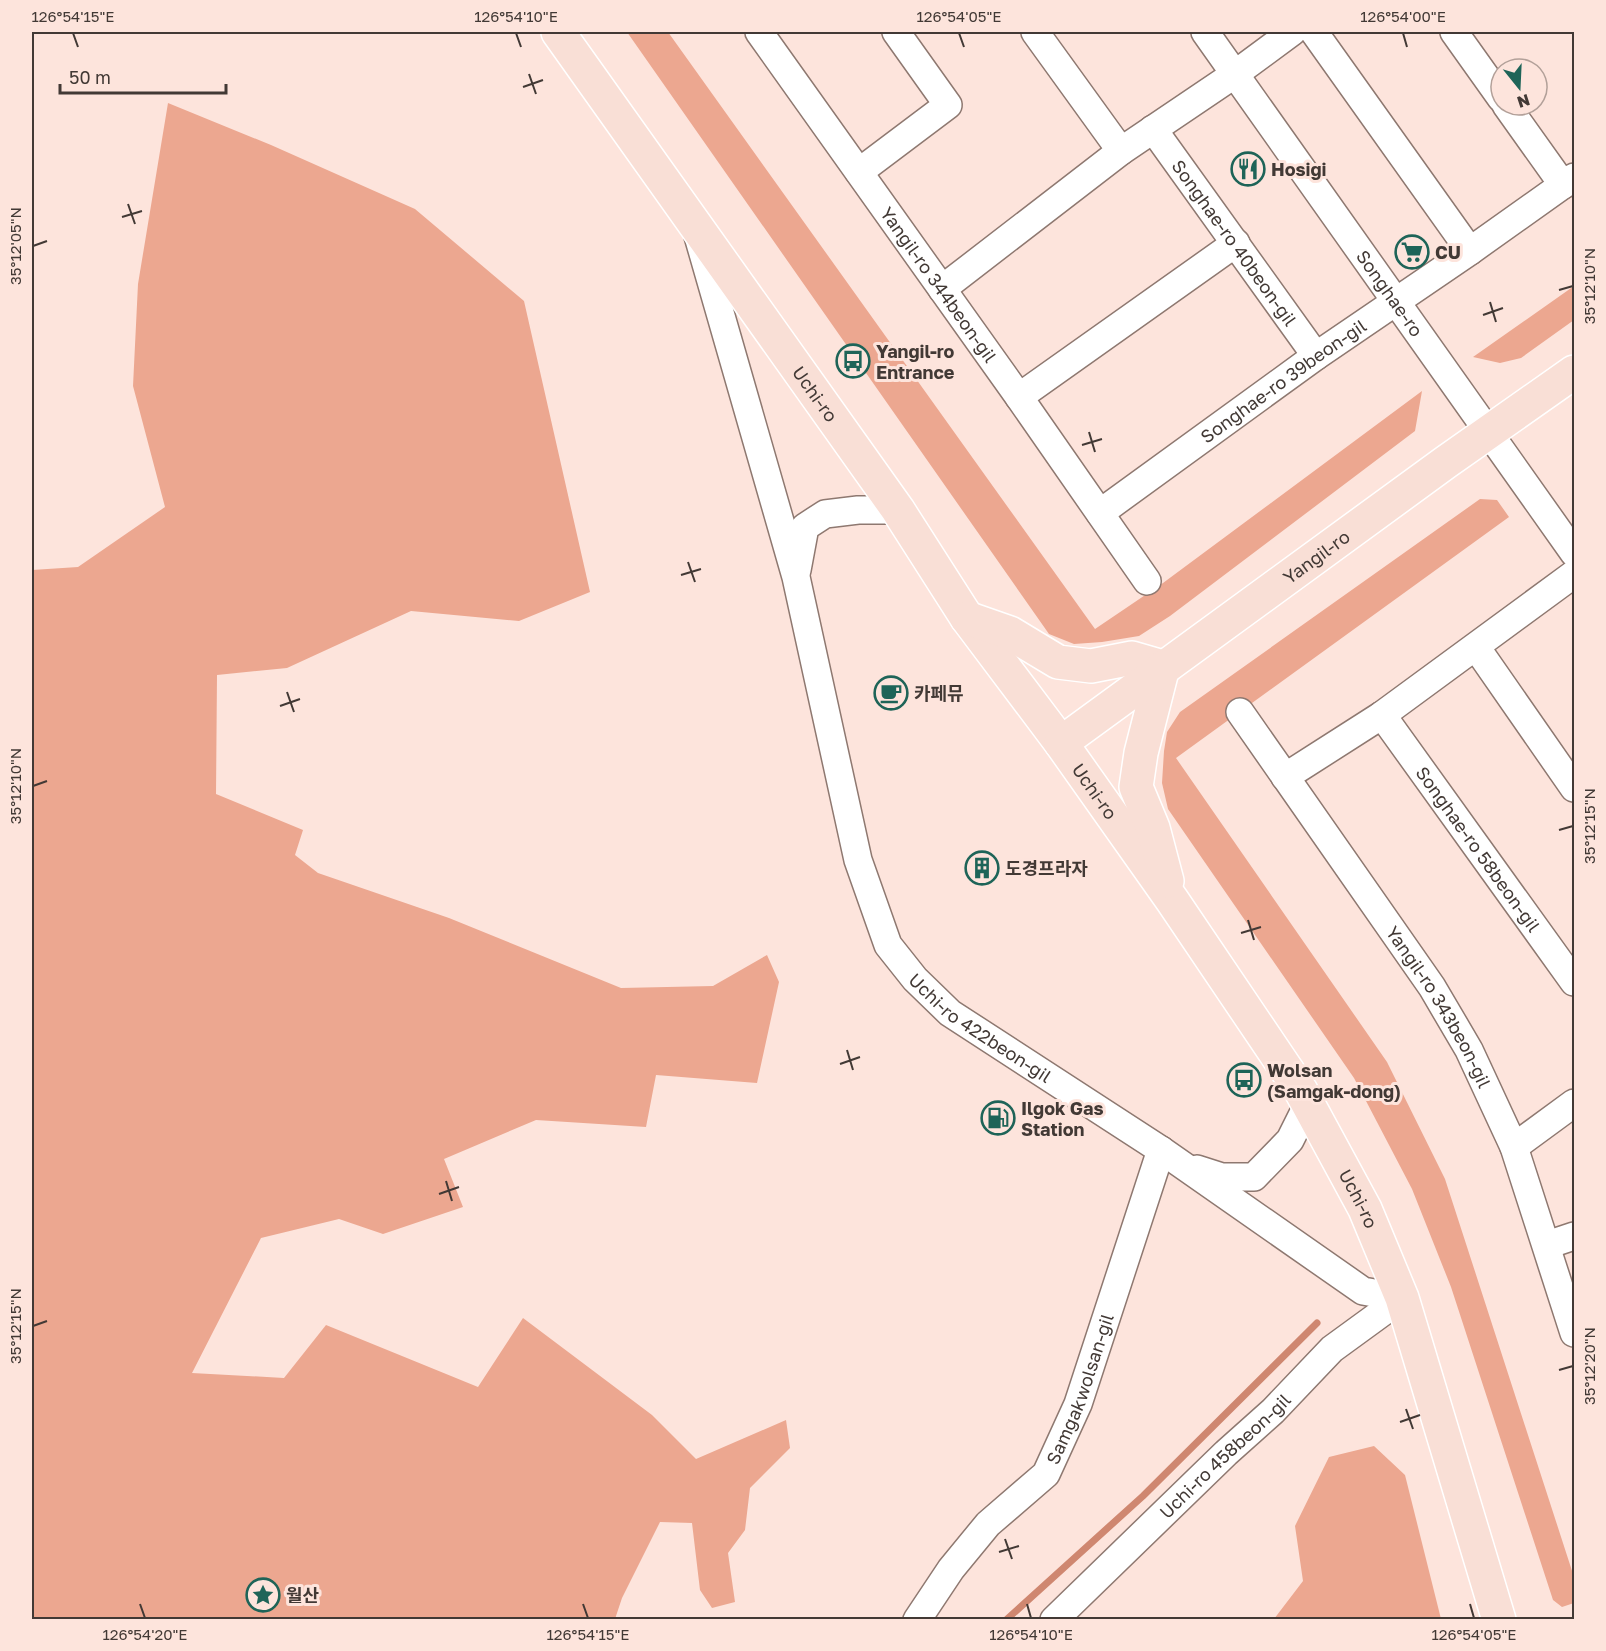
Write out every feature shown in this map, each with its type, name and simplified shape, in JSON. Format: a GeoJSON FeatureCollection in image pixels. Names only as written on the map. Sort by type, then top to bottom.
{"type":"FeatureCollection","features":[{"type":"Feature","properties":{"kind":"main road","name":"Uchi-ro"},"geometry":{"type":"LineString","coordinates":[[558,32],[898,510],[967,618],[1061,743],[1172,900],[1308,1104],[1365,1209],[1402,1298],[1499,1620]]}},
{"type":"Feature","properties":{"kind":"main road","name":"Yangil-ro"},"geometry":{"type":"LineString","coordinates":[[1061,743],[1163,667],[1575,372]]}},
{"type":"Feature","properties":{"kind":"main road"},"geometry":{"type":"LineString","coordinates":[[967,618],[1010,633],[1058,662],[1091,666],[1132,658],[1163,667],[1141,753],[1136,787],[1153,828],[1172,900]]}},
{"type":"Feature","properties":{"kind":"street","name":"Yangil-ro 344beon-gil"},"geometry":{"type":"LineString","coordinates":[[759,32],[1019,397],[1147,582]]}},
{"type":"Feature","properties":{"kind":"street"},"geometry":{"type":"LineString","coordinates":[[859,172],[948,105],[896,32]]}},
{"type":"Feature","properties":{"kind":"street"},"geometry":{"type":"LineString","coordinates":[[1035,32],[1121,151]]}},
{"type":"Feature","properties":{"kind":"street","name":"Songhae-ro"},"geometry":{"type":"LineString","coordinates":[[1205,32],[1575,553]]}},
{"type":"Feature","properties":{"kind":"street"},"geometry":{"type":"LineString","coordinates":[[942,289],[1121,151],[1235,74],[1292,32]]}},
{"type":"Feature","properties":{"kind":"street"},"geometry":{"type":"LineString","coordinates":[[1314,32],[1470,251]]}},
{"type":"Feature","properties":{"kind":"street"},"geometry":{"type":"LineString","coordinates":[[1454,32],[1489,81]]}},
{"type":"Feature","properties":{"kind":"street","name":"Songhae-ro 39beon-gil"},"geometry":{"type":"LineString","coordinates":[[1100,513],[1316,356],[1569,181],[1516,117]]}},
{"type":"Feature","properties":{"kind":"street","name":"Songhae-ro 40beon-gil"},"geometry":{"type":"LineString","coordinates":[[1153,129],[1316,356]]}},
{"type":"Feature","properties":{"kind":"street","name":"Uchi-ro 422beon-gil"},"geometry":{"type":"LineString","coordinates":[[696,228],[796,578],[858,860],[888,945],[915,979],[950,1013],[1170,1156],[1363,1291],[1402,1298]]}},
{"type":"Feature","properties":{"kind":"street"},"geometry":{"type":"LineString","coordinates":[[1019,397],[1236,243]]}},
{"type":"Feature","properties":{"kind":"street"},"geometry":{"type":"LineString","coordinates":[[796,578],[805,527],[825,514],[858,510],[898,510]]}},
{"type":"Feature","properties":{"kind":"street"},"geometry":{"type":"LineString","coordinates":[[1285,777],[1382,715],[1575,574]]}},
{"type":"Feature","properties":{"kind":"street"},"geometry":{"type":"LineString","coordinates":[[1476,647],[1575,788]]}},
{"type":"Feature","properties":{"kind":"street","name":"Yangil-ro 343beon-gil"},"geometry":{"type":"LineString","coordinates":[[1240,712],[1432,987],[1469,1050],[1514,1147],[1575,1333]]}},
{"type":"Feature","properties":{"kind":"street","name":"Songhae-ro 58beon-gil"},"geometry":{"type":"LineString","coordinates":[[1382,715],[1575,982]]}},
{"type":"Feature","properties":{"kind":"street"},"geometry":{"type":"LineString","coordinates":[[1514,1147],[1575,1103]]}},
{"type":"Feature","properties":{"kind":"street"},"geometry":{"type":"LineString","coordinates":[[1170,1156],[1222,1177],[1254,1177],[1290,1140],[1308,1104]]}},
{"type":"Feature","properties":{"kind":"street","name":"Samgakwolsan-gil"},"geometry":{"type":"LineString","coordinates":[[917,1620],[951,1569],[988,1524],[1046,1474],[1078,1404],[1170,1156]]}},
{"type":"Feature","properties":{"kind":"street"},"geometry":{"type":"LineString","coordinates":[[1547,1245],[1575,1236]]}},
{"type":"Feature","properties":{"kind":"street","name":"Uchi-ro 458beon-gil"},"geometry":{"type":"LineString","coordinates":[[1054,1620],[1226,1453],[1273,1411],[1332,1349],[1402,1298]]}},
{"type":"Feature","properties":{"kind":"shaded area"},"geometry":{"type":"Polygon","coordinates":[[[627,32],[668,32],[1095,629],[1163,583],[1422,391],[1415,431],[1170,616],[1139,636],[1074,644],[1049,634],[627,32]]]}},
{"type":"Feature","properties":{"kind":"shaded area"},"geometry":{"type":"Polygon","coordinates":[[[168,103],[271,145],[415,209],[524,301],[590,592],[519,621],[411,611],[287,668],[217,675],[216,794],[303,830],[295,855],[318,873],[449,918],[621,988],[713,986],[767,955],[779,982],[757,1083],[656,1075],[646,1127],[536,1120],[444,1159],[463,1207],[383,1234],[339,1219],[261,1238],[192,1373],[284,1378],[326,1325],[478,1387],[523,1318],[652,1415],[696,1459],[786,1420],[790,1448],[750,1488],[745,1530],[728,1553],[735,1602],[712,1608],[700,1590],[692,1523],[660,1522],[622,1598],[615,1619],[32,1619],[32,570],[78,567],[165,507],[133,386],[138,284],[168,103]]]}},
{"type":"Feature","properties":{"kind":"shaded area"},"geometry":{"type":"Polygon","coordinates":[[[1574,286],[1574,320],[1521,358],[1500,363],[1473,357],[1574,286]]]}},
{"type":"Feature","properties":{"kind":"shaded area"},"geometry":{"type":"Polygon","coordinates":[[[1480,499],[1497,500],[1509,517],[1176,758],[1387,1062],[1445,1179],[1574,1577],[1574,1603],[1562,1607],[1553,1600],[1451,1287],[1412,1189],[1354,1078],[1168,809],[1162,783],[1167,732],[1180,712],[1480,499]]]}},
{"type":"Feature","properties":{"kind":"shaded area"},"geometry":{"type":"Polygon","coordinates":[[[1374,1446],[1405,1475],[1441,1619],[1274,1619],[1303,1581],[1295,1526],[1329,1457],[1374,1446]]]}},
{"type":"Feature","properties":{"kind":"waterway"},"geometry":{"type":"LineString","coordinates":[[1006,1620],[1143,1496],[1317,1323]]}},
{"type":"Feature","properties":{"kind":"place","name":"Hosigi"},"geometry":{"type":"Point","coordinates":[1248,169]}},
{"type":"Feature","properties":{"kind":"place","name":"CU"},"geometry":{"type":"Point","coordinates":[1412,252]}},
{"type":"Feature","properties":{"kind":"place","name":"Yangil-ro Entrance"},"geometry":{"type":"Point","coordinates":[853,361]}},
{"type":"Feature","properties":{"kind":"place","name":"카페뮤"},"geometry":{"type":"Point","coordinates":[891,693]}},
{"type":"Feature","properties":{"kind":"place","name":"도경프라자"},"geometry":{"type":"Point","coordinates":[982,868]}},
{"type":"Feature","properties":{"kind":"place","name":"Wolsan (Samgak-dong)"},"geometry":{"type":"Point","coordinates":[1244,1080]}},
{"type":"Feature","properties":{"kind":"place","name":"Ilgok Gas Station"},"geometry":{"type":"Point","coordinates":[998,1118]}},
{"type":"Feature","properties":{"kind":"place","name":"월산"},"geometry":{"type":"Point","coordinates":[263,1595]}}]}
